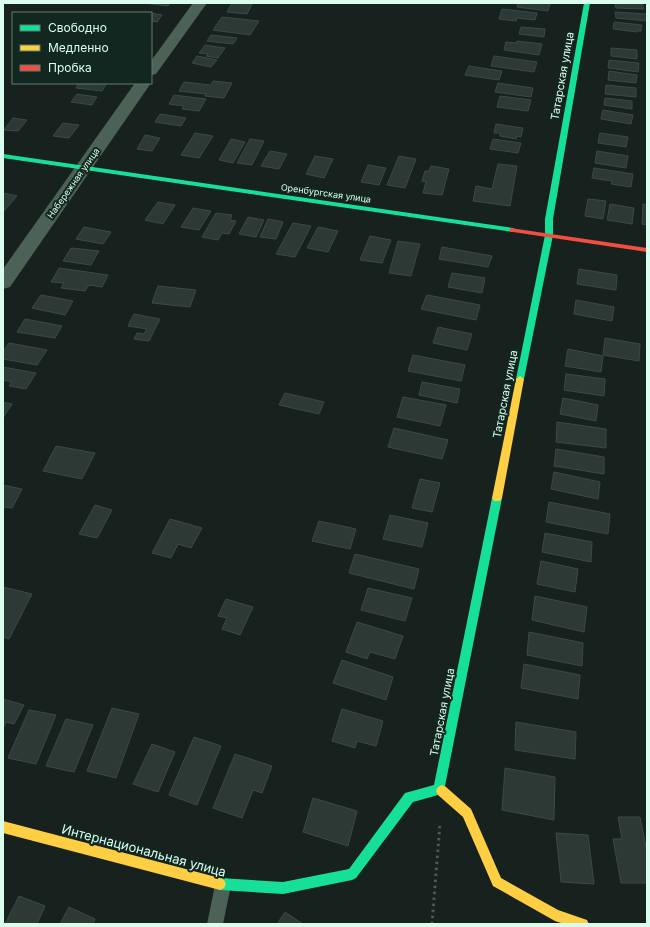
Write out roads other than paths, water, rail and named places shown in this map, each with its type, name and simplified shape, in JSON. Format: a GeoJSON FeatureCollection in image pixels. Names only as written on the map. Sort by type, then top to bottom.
{"type":"FeatureCollection","features":[{"type":"Feature","properties":{"kind":"street"},"geometry":{"type":"LineString","coordinates":[[152,70],[200,3]]}},
{"type":"Feature","properties":{"kind":"street","name":"Татарская улица"},"geometry":{"type":"LineString","coordinates":[[439,789],[549,236],[549,219],[587,3]]}},
{"type":"Feature","properties":{"kind":"street","name":"Набережная улица"},"geometry":{"type":"LineString","coordinates":[[3,283],[142,84]]}},
{"type":"Feature","properties":{"kind":"street","name":"Оренбургская улица"},"geometry":{"type":"LineString","coordinates":[[3,156],[647,250]]}},
{"type":"Feature","properties":{"kind":"street"},"geometry":{"type":"LineString","coordinates":[[439,789],[467,813],[497,882],[555,915],[583,924]]}},
{"type":"Feature","properties":{"kind":"street","name":"Интернациональная улица"},"geometry":{"type":"LineString","coordinates":[[3,827],[223,886],[283,888],[352,874],[409,797],[439,789]]}},
{"type":"Feature","properties":{"kind":"lane"},"geometry":{"type":"LineString","coordinates":[[215,924],[223,886]]}}]}
